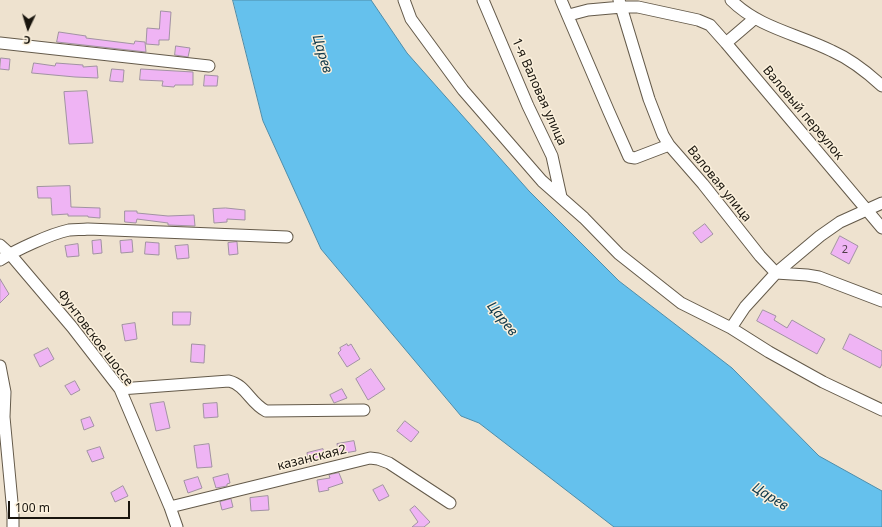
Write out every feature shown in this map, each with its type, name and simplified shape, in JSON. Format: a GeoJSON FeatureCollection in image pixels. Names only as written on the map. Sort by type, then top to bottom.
{"type":"FeatureCollection","features":[{"type":"Feature","properties":{"kind":"street"},"geometry":{"type":"LineString","coordinates":[[404,0],[411,19],[463,90],[542,181],[584,218],[619,254],[681,303],[731,328],[769,352],[824,382],[882,410]]}},
{"type":"Feature","properties":{"kind":"street","name":"1-я Валовая улица"},"geometry":{"type":"LineString","coordinates":[[483,0],[528,106],[552,156],[561,197]]}},
{"type":"Feature","properties":{"kind":"street"},"geometry":{"type":"LineString","coordinates":[[561,0],[569,15],[629,156],[635,158],[669,145]]}},
{"type":"Feature","properties":{"kind":"street"},"geometry":{"type":"LineString","coordinates":[[731,0],[754,18],[831,50],[882,86]]}},
{"type":"Feature","properties":{"kind":"street","name":"Валовый переулок"},"geometry":{"type":"LineString","coordinates":[[569,15],[620,3],[698,20],[710,25],[882,228]]}},
{"type":"Feature","properties":{"kind":"street","name":"Валовая улица"},"geometry":{"type":"LineString","coordinates":[[620,3],[649,98],[663,135],[669,145],[703,184],[760,256],[776,273]]}},
{"type":"Feature","properties":{"kind":"street"},"geometry":{"type":"LineString","coordinates":[[726,43],[754,18]]}},
{"type":"Feature","properties":{"kind":"street"},"geometry":{"type":"LineString","coordinates":[[0,43],[209,66]]}},
{"type":"Feature","properties":{"kind":"street"},"geometry":{"type":"LineString","coordinates":[[731,328],[745,307],[776,273],[825,232],[840,222],[882,203]]}},
{"type":"Feature","properties":{"kind":"street"},"geometry":{"type":"LineString","coordinates":[[0,260],[10,254],[58,233],[70,230],[88,229],[287,238]]}},
{"type":"Feature","properties":{"kind":"street","name":"Фунтовское шоссе"},"geometry":{"type":"LineString","coordinates":[[0,245],[10,254],[72,327],[120,390],[170,507],[177,527]]}},
{"type":"Feature","properties":{"kind":"street"},"geometry":{"type":"LineString","coordinates":[[776,273],[818,277],[882,301]]}},
{"type":"Feature","properties":{"kind":"street"},"geometry":{"type":"LineString","coordinates":[[0,366],[5,392],[4,417],[13,527]]}},
{"type":"Feature","properties":{"kind":"street"},"geometry":{"type":"LineString","coordinates":[[120,390],[229,381],[238,384],[255,404],[266,412],[364,410]]}},
{"type":"Feature","properties":{"kind":"street","name":"казанская2"},"geometry":{"type":"LineString","coordinates":[[170,507],[370,458],[378,459],[389,464],[450,503]]}},
{"type":"Feature","properties":{"kind":"water","name":"Царев"},"geometry":{"type":"Polygon","coordinates":[[[233,0],[371,0],[407,53],[529,191],[619,281],[732,368],[819,456],[882,491],[882,527],[614,527],[479,423],[461,416],[321,249],[263,121],[233,0]]]}},
{"type":"Feature","properties":{"kind":"building"},"geometry":{"type":"Polygon","coordinates":[[[161,11],[171,12],[169,40],[159,40],[159,45],[146,44],[147,28],[159,29],[161,11]]]}},
{"type":"Feature","properties":{"kind":"building"},"geometry":{"type":"Polygon","coordinates":[[[59,32],[86,36],[86,38],[134,44],[135,41],[145,42],[146,52],[57,42],[59,32]]]}},
{"type":"Feature","properties":{"kind":"building"},"geometry":{"type":"Polygon","coordinates":[[[176,46],[190,48],[188,57],[175,55],[176,46]]]}},
{"type":"Feature","properties":{"kind":"building"},"geometry":{"type":"Polygon","coordinates":[[[1,58],[10,59],[9,70],[0,69],[1,58]]]}},
{"type":"Feature","properties":{"kind":"building"},"geometry":{"type":"Polygon","coordinates":[[[34,63],[55,66],[56,63],[83,65],[83,67],[97,66],[98,78],[32,73],[34,63]]]}},
{"type":"Feature","properties":{"kind":"building"},"geometry":{"type":"Polygon","coordinates":[[[112,69],[124,70],[123,82],[110,81],[112,69]]]}},
{"type":"Feature","properties":{"kind":"building"},"geometry":{"type":"Polygon","coordinates":[[[141,69],[193,72],[193,85],[175,85],[174,87],[162,86],[163,81],[140,80],[141,69]]]}},
{"type":"Feature","properties":{"kind":"building"},"geometry":{"type":"Polygon","coordinates":[[[205,75],[218,76],[217,86],[204,86],[205,75]]]}},
{"type":"Feature","properties":{"kind":"building"},"geometry":{"type":"Polygon","coordinates":[[[87,91],[93,143],[69,144],[64,92],[87,91]]]}},
{"type":"Feature","properties":{"kind":"building"},"geometry":{"type":"Polygon","coordinates":[[[70,186],[71,207],[100,208],[100,218],[88,216],[68,216],[68,214],[52,215],[51,198],[38,198],[37,187],[70,186]]]}},
{"type":"Feature","properties":{"kind":"building"},"geometry":{"type":"Polygon","coordinates":[[[226,208],[245,210],[245,220],[227,219],[227,222],[214,223],[213,209],[226,208]]]}},
{"type":"Feature","properties":{"kind":"building"},"geometry":{"type":"Polygon","coordinates":[[[125,211],[137,211],[137,213],[168,216],[194,215],[195,226],[168,225],[168,223],[137,219],[136,223],[125,222],[125,211]]]}},
{"type":"Feature","properties":{"kind":"building"},"geometry":{"type":"Polygon","coordinates":[[[705,224],[713,234],[701,243],[693,233],[705,224]]]}},
{"type":"Feature","properties":{"kind":"building"},"geometry":{"type":"Polygon","coordinates":[[[840,236],[858,246],[849,264],[831,254],[840,236]]]}},
{"type":"Feature","properties":{"kind":"building"},"geometry":{"type":"Polygon","coordinates":[[[101,240],[102,253],[93,254],[92,241],[101,240]]]}},
{"type":"Feature","properties":{"kind":"building"},"geometry":{"type":"Polygon","coordinates":[[[132,240],[133,252],[121,253],[120,241],[132,240]]]}},
{"type":"Feature","properties":{"kind":"building"},"geometry":{"type":"Polygon","coordinates":[[[146,242],[159,243],[159,255],[145,254],[146,242]]]}},
{"type":"Feature","properties":{"kind":"building"},"geometry":{"type":"Polygon","coordinates":[[[237,242],[238,254],[229,255],[228,243],[237,242]]]}},
{"type":"Feature","properties":{"kind":"building"},"geometry":{"type":"Polygon","coordinates":[[[78,244],[79,256],[67,257],[65,246],[78,244]]]}},
{"type":"Feature","properties":{"kind":"building"},"geometry":{"type":"Polygon","coordinates":[[[188,245],[189,258],[177,259],[175,246],[188,245]]]}},
{"type":"Feature","properties":{"kind":"building"},"geometry":{"type":"Polygon","coordinates":[[[0,279],[9,294],[0,303],[0,279]]]}},
{"type":"Feature","properties":{"kind":"building"},"geometry":{"type":"Polygon","coordinates":[[[763,310],[776,316],[774,320],[787,328],[792,320],[825,339],[817,354],[757,321],[763,310]]]}},
{"type":"Feature","properties":{"kind":"building"},"geometry":{"type":"Polygon","coordinates":[[[173,312],[191,312],[190,325],[173,325],[173,312]]]}},
{"type":"Feature","properties":{"kind":"building"},"geometry":{"type":"Polygon","coordinates":[[[135,323],[137,339],[125,341],[122,325],[135,323]]]}},
{"type":"Feature","properties":{"kind":"building"},"geometry":{"type":"Polygon","coordinates":[[[850,334],[882,351],[882,364],[880,368],[843,349],[850,334]]]}},
{"type":"Feature","properties":{"kind":"building"},"geometry":{"type":"Polygon","coordinates":[[[192,344],[205,345],[204,363],[191,362],[192,344]]]}},
{"type":"Feature","properties":{"kind":"building"},"geometry":{"type":"Polygon","coordinates":[[[347,344],[348,346],[351,344],[360,359],[347,367],[338,353],[341,350],[340,348],[347,344]]]}},
{"type":"Feature","properties":{"kind":"building"},"geometry":{"type":"Polygon","coordinates":[[[48,348],[54,359],[40,367],[34,355],[48,348]]]}},
{"type":"Feature","properties":{"kind":"building"},"geometry":{"type":"Polygon","coordinates":[[[371,369],[385,389],[368,400],[356,379],[371,369]]]}},
{"type":"Feature","properties":{"kind":"building"},"geometry":{"type":"Polygon","coordinates":[[[75,381],[80,390],[71,395],[65,386],[75,381]]]}},
{"type":"Feature","properties":{"kind":"building"},"geometry":{"type":"Polygon","coordinates":[[[342,389],[347,398],[334,403],[330,395],[342,389]]]}},
{"type":"Feature","properties":{"kind":"building"},"geometry":{"type":"Polygon","coordinates":[[[164,402],[170,428],[156,431],[150,404],[164,402]]]}},
{"type":"Feature","properties":{"kind":"building"},"geometry":{"type":"Polygon","coordinates":[[[217,403],[218,417],[204,418],[203,404],[217,403]]]}},
{"type":"Feature","properties":{"kind":"building"},"geometry":{"type":"Polygon","coordinates":[[[90,417],[94,426],[84,430],[81,420],[90,417]]]}},
{"type":"Feature","properties":{"kind":"building"},"geometry":{"type":"Polygon","coordinates":[[[405,421],[419,432],[411,442],[397,431],[405,421]]]}},
{"type":"Feature","properties":{"kind":"building"},"geometry":{"type":"Polygon","coordinates":[[[354,441],[356,451],[339,454],[337,444],[354,441]]]}},
{"type":"Feature","properties":{"kind":"building"},"geometry":{"type":"Polygon","coordinates":[[[209,444],[212,467],[197,468],[194,446],[209,444]]]}},
{"type":"Feature","properties":{"kind":"building"},"geometry":{"type":"Polygon","coordinates":[[[100,447],[104,458],[92,462],[87,451],[100,447]]]}},
{"type":"Feature","properties":{"kind":"building"},"geometry":{"type":"Polygon","coordinates":[[[323,449],[325,459],[309,463],[307,453],[323,449]]]}},
{"type":"Feature","properties":{"kind":"building"},"geometry":{"type":"Polygon","coordinates":[[[339,473],[343,483],[328,488],[329,490],[319,492],[317,480],[330,478],[329,475],[339,473]]]}},
{"type":"Feature","properties":{"kind":"building"},"geometry":{"type":"Polygon","coordinates":[[[228,474],[230,483],[227,484],[227,486],[216,488],[213,478],[228,474]]]}},
{"type":"Feature","properties":{"kind":"building"},"geometry":{"type":"Polygon","coordinates":[[[198,477],[202,488],[188,493],[184,481],[198,477]]]}},
{"type":"Feature","properties":{"kind":"building"},"geometry":{"type":"Polygon","coordinates":[[[383,485],[389,496],[379,501],[373,490],[383,485]]]}},
{"type":"Feature","properties":{"kind":"building"},"geometry":{"type":"Polygon","coordinates":[[[123,486],[128,496],[115,502],[111,493],[123,486]]]}},
{"type":"Feature","properties":{"kind":"building"},"geometry":{"type":"Polygon","coordinates":[[[268,496],[269,510],[251,511],[250,498],[268,496]]]}},
{"type":"Feature","properties":{"kind":"building"},"geometry":{"type":"Polygon","coordinates":[[[231,499],[233,507],[222,510],[220,502],[231,499]]]}},
{"type":"Feature","properties":{"kind":"building"},"geometry":{"type":"Polygon","coordinates":[[[415,506],[430,522],[424,527],[412,527],[418,522],[410,510],[415,506]]]}}]}
